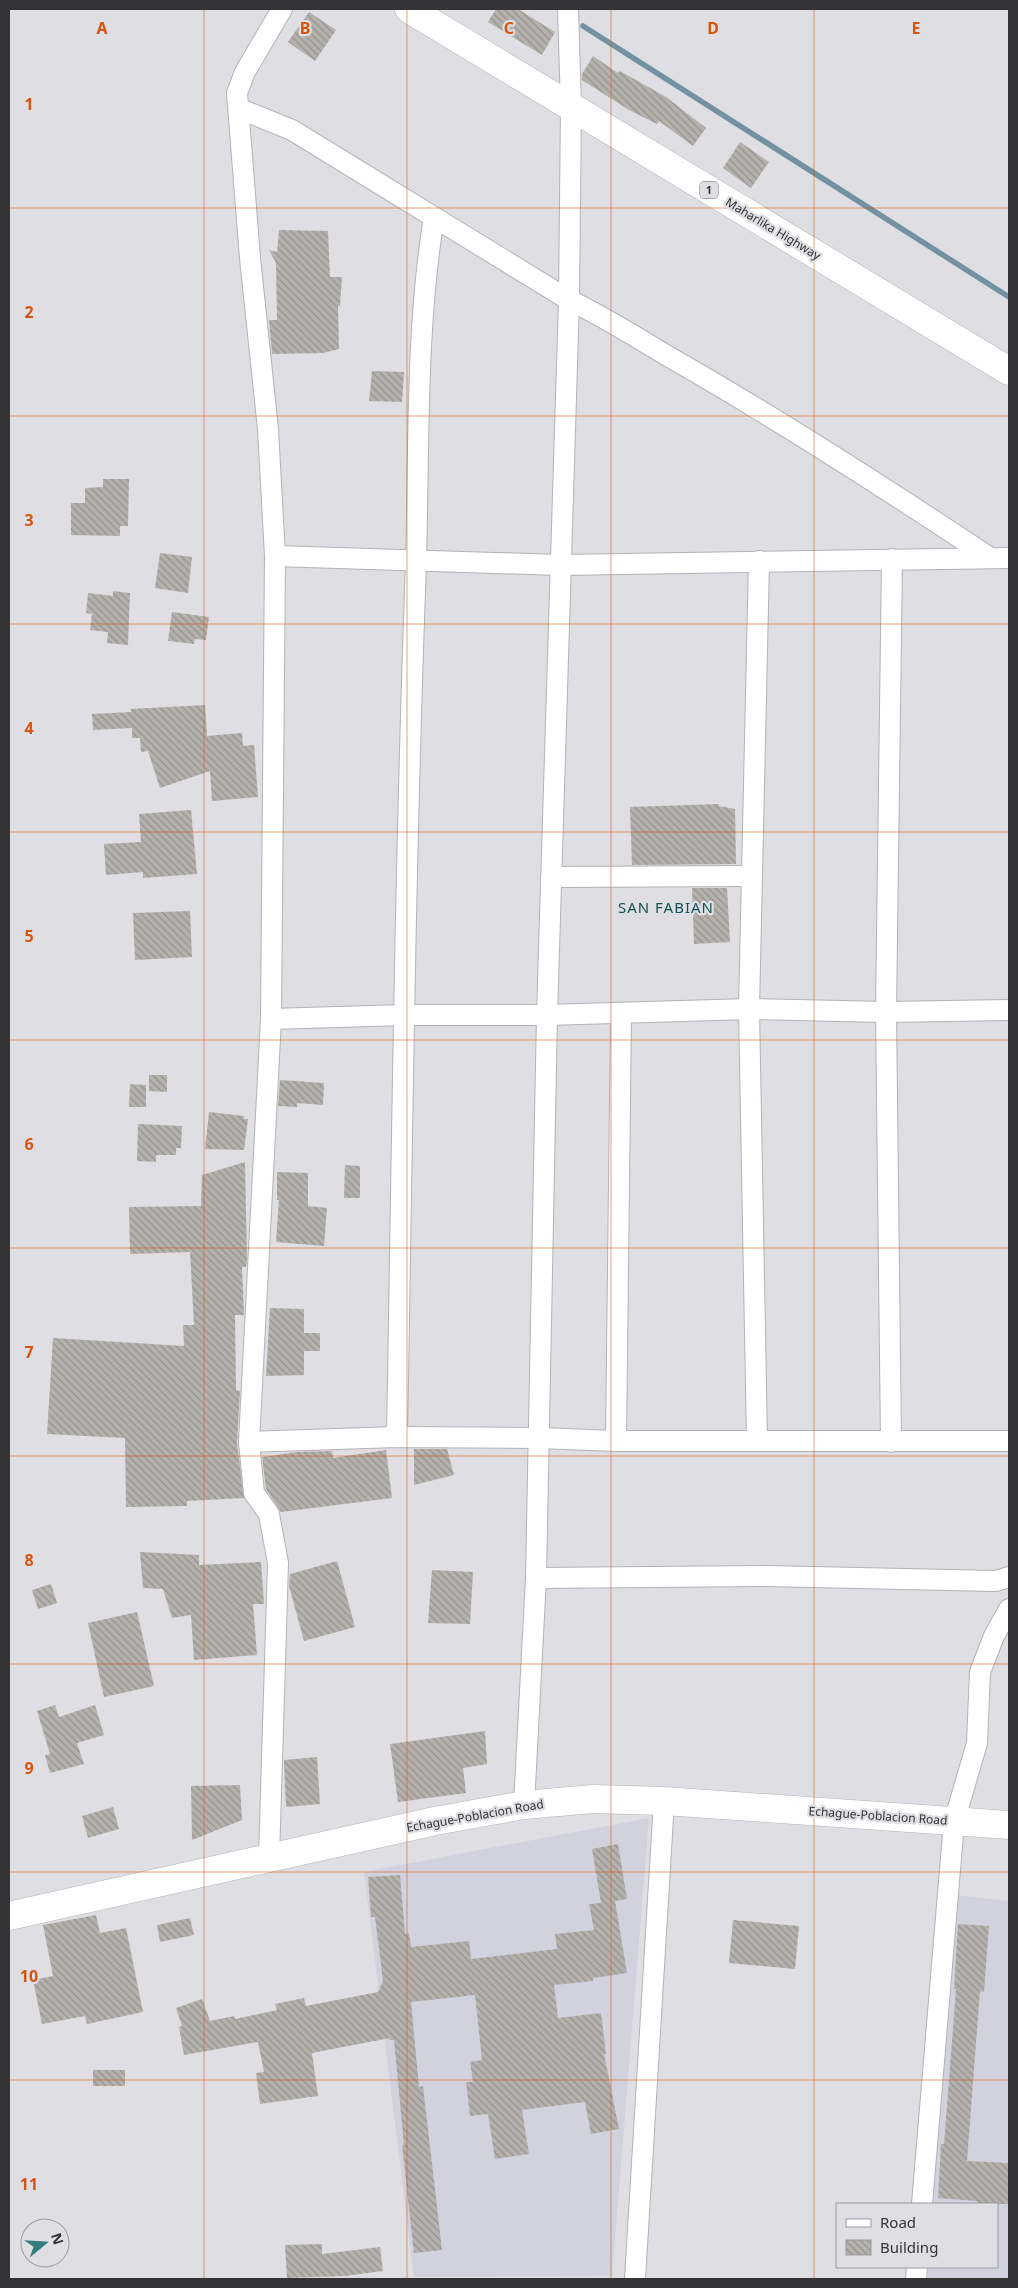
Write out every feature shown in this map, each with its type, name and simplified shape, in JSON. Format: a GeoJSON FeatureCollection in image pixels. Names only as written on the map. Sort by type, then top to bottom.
{"type":"FeatureCollection","features":[{"type":"Feature","properties":{"kind":"main road","name":"Maharlika Highway"},"geometry":{"type":"LineString","coordinates":[[409,9],[1009,371]]}},
{"type":"Feature","properties":{"kind":"main road","name":"Echague-Poblacion Road"},"geometry":{"type":"LineString","coordinates":[[9,1916],[434,1821],[524,1805],[593,1799],[664,1801],[1009,1825]]}},
{"type":"Feature","properties":{"kind":"street"},"geometry":{"type":"LineString","coordinates":[[269,1858],[278,1563],[269,1514],[254,1493],[249,1442],[271,1019],[274,556],[268,429],[250,258],[240,109],[237,93],[245,72],[282,9]]}},
{"type":"Feature","properties":{"kind":"street"},"geometry":{"type":"LineString","coordinates":[[524,1805],[536,1578],[547,1015],[569,300],[570,106],[568,9]]}},
{"type":"Feature","properties":{"kind":"street"},"geometry":{"type":"LineString","coordinates":[[240,109],[292,130],[569,300],[607,318],[783,423],[989,557]]}},
{"type":"Feature","properties":{"kind":"street"},"geometry":{"type":"LineString","coordinates":[[396,1437],[410,728],[422,342],[434,217]]}},
{"type":"Feature","properties":{"kind":"street"},"geometry":{"type":"LineString","coordinates":[[274,556],[560,565],[892,558],[1009,558]]}},
{"type":"Feature","properties":{"kind":"street"},"geometry":{"type":"LineString","coordinates":[[891,1442],[886,1012],[892,558]]}},
{"type":"Feature","properties":{"kind":"street"},"geometry":{"type":"LineString","coordinates":[[757,1441],[750,1009],[759,561]]}},
{"type":"Feature","properties":{"kind":"street"},"geometry":{"type":"LineString","coordinates":[[551,877],[752,876]]}},
{"type":"Feature","properties":{"kind":"street"},"geometry":{"type":"LineString","coordinates":[[271,1019],[404,1015],[621,1014],[750,1009],[886,1012],[1009,1010]]}},
{"type":"Feature","properties":{"kind":"street"},"geometry":{"type":"LineString","coordinates":[[616,1441],[621,1014]]}},
{"type":"Feature","properties":{"kind":"street"},"geometry":{"type":"LineString","coordinates":[[249,1442],[396,1437],[540,1438],[616,1441],[891,1442],[1009,1440]]}},
{"type":"Feature","properties":{"kind":"street"},"geometry":{"type":"LineString","coordinates":[[536,1578],[766,1576],[996,1581],[1009,1578]]}},
{"type":"Feature","properties":{"kind":"street"},"geometry":{"type":"LineString","coordinates":[[922,2203],[954,1822],[977,1743],[980,1672],[994,1636],[1009,1608]]}},
{"type":"Feature","properties":{"kind":"street"},"geometry":{"type":"LineString","coordinates":[[635,2279],[664,1801]]}},
{"type":"Feature","properties":{"kind":"shaded area"},"geometry":{"type":"Polygon","coordinates":[[[649,1818],[612,2276],[414,2277],[364,1872],[649,1818]]]}},
{"type":"Feature","properties":{"kind":"shaded area"},"geometry":{"type":"Polygon","coordinates":[[[952,1895],[1009,1901],[1009,2279],[927,2279],[928,2268],[998,2268],[998,2203],[932,2203],[952,1895]]]}},
{"type":"Feature","properties":{"kind":"building"},"geometry":{"type":"Polygon","coordinates":[[[496,9],[518,9],[555,32],[542,55],[488,22],[496,9]]]}},
{"type":"Feature","properties":{"kind":"building"},"geometry":{"type":"Polygon","coordinates":[[[309,12],[336,30],[315,61],[288,42],[309,12]]]}},
{"type":"Feature","properties":{"kind":"building"},"geometry":{"type":"Polygon","coordinates":[[[593,56],[618,73],[620,71],[666,97],[706,128],[693,146],[659,121],[657,124],[629,110],[582,80],[582,74],[593,56]]]}},
{"type":"Feature","properties":{"kind":"building"},"geometry":{"type":"Polygon","coordinates":[[[740,142],[769,162],[751,188],[723,168],[740,142]]]}},
{"type":"Feature","properties":{"kind":"building"},"geometry":{"type":"Polygon","coordinates":[[[279,230],[328,231],[330,277],[342,277],[340,306],[338,306],[339,349],[323,353],[272,354],[269,320],[277,320],[276,263],[269,250],[277,252],[279,230]]]}},
{"type":"Feature","properties":{"kind":"building"},"geometry":{"type":"Polygon","coordinates":[[[372,371],[404,372],[402,402],[369,401],[372,371]]]}},
{"type":"Feature","properties":{"kind":"building"},"geometry":{"type":"Polygon","coordinates":[[[103,479],[129,479],[128,526],[120,526],[120,536],[71,535],[71,503],[85,503],[85,488],[103,487],[103,479]]]}},
{"type":"Feature","properties":{"kind":"building"},"geometry":{"type":"Polygon","coordinates":[[[160,553],[192,557],[188,593],[155,588],[160,553]]]}},
{"type":"Feature","properties":{"kind":"building"},"geometry":{"type":"Polygon","coordinates":[[[113,591],[130,593],[128,645],[107,643],[108,632],[90,630],[92,614],[86,613],[88,593],[113,596],[113,591]]]}},
{"type":"Feature","properties":{"kind":"building"},"geometry":{"type":"Polygon","coordinates":[[[172,612],[209,617],[206,640],[195,639],[194,644],[168,641],[172,612]]]}},
{"type":"Feature","properties":{"kind":"building"},"geometry":{"type":"Polygon","coordinates":[[[205,705],[207,736],[242,733],[243,746],[254,745],[258,797],[212,801],[210,771],[160,788],[148,751],[141,752],[140,738],[132,738],[132,728],[93,730],[92,714],[131,712],[131,709],[205,705]]]}},
{"type":"Feature","properties":{"kind":"building"},"geometry":{"type":"Polygon","coordinates":[[[719,804],[719,806],[735,809],[736,864],[632,865],[630,807],[719,804]]]}},
{"type":"Feature","properties":{"kind":"building"},"geometry":{"type":"Polygon","coordinates":[[[191,810],[197,874],[143,878],[143,872],[106,875],[104,844],[141,842],[139,814],[191,810]]]}},
{"type":"Feature","properties":{"kind":"building"},"geometry":{"type":"Polygon","coordinates":[[[692,888],[727,888],[730,942],[694,944],[692,888]]]}},
{"type":"Feature","properties":{"kind":"building"},"geometry":{"type":"Polygon","coordinates":[[[190,911],[192,957],[135,960],[133,913],[190,911]]]}},
{"type":"Feature","properties":{"kind":"building"},"geometry":{"type":"Polygon","coordinates":[[[149,1075],[167,1075],[167,1092],[149,1091],[149,1075]]]}},
{"type":"Feature","properties":{"kind":"building"},"geometry":{"type":"Polygon","coordinates":[[[280,1080],[324,1083],[323,1105],[297,1103],[297,1107],[278,1106],[280,1080]]]}},
{"type":"Feature","properties":{"kind":"building"},"geometry":{"type":"Polygon","coordinates":[[[130,1084],[146,1085],[146,1107],[129,1107],[130,1084]]]}},
{"type":"Feature","properties":{"kind":"building"},"geometry":{"type":"Polygon","coordinates":[[[209,1112],[244,1116],[244,1119],[248,1119],[244,1150],[205,1149],[209,1112]]]}},
{"type":"Feature","properties":{"kind":"building"},"geometry":{"type":"Polygon","coordinates":[[[138,1124],[182,1126],[181,1148],[176,1148],[176,1155],[156,1155],[156,1162],[137,1161],[138,1124]]]}},
{"type":"Feature","properties":{"kind":"building"},"geometry":{"type":"Polygon","coordinates":[[[245,1162],[247,1261],[246,1267],[242,1267],[244,1315],[235,1315],[236,1390],[240,1391],[237,1443],[244,1498],[187,1501],[187,1506],[126,1507],[125,1438],[47,1434],[53,1338],[184,1346],[183,1325],[194,1325],[190,1252],[130,1254],[129,1207],[201,1206],[202,1175],[245,1162]]]}},
{"type":"Feature","properties":{"kind":"building"},"geometry":{"type":"Polygon","coordinates":[[[345,1165],[360,1166],[360,1198],[344,1198],[345,1165]]]}},
{"type":"Feature","properties":{"kind":"building"},"geometry":{"type":"Polygon","coordinates":[[[277,1172],[308,1173],[308,1206],[327,1208],[324,1246],[276,1242],[279,1200],[277,1200],[277,1172]]]}},
{"type":"Feature","properties":{"kind":"building"},"geometry":{"type":"Polygon","coordinates":[[[270,1308],[304,1309],[304,1333],[320,1333],[320,1351],[304,1351],[304,1375],[266,1376],[270,1308]]]}},
{"type":"Feature","properties":{"kind":"building"},"geometry":{"type":"Polygon","coordinates":[[[414,1449],[447,1449],[454,1475],[414,1485],[414,1449]]]}},
{"type":"Feature","properties":{"kind":"building"},"geometry":{"type":"Polygon","coordinates":[[[386,1450],[392,1498],[281,1512],[266,1489],[262,1457],[297,1452],[332,1451],[333,1458],[386,1450]]]}},
{"type":"Feature","properties":{"kind":"building"},"geometry":{"type":"Polygon","coordinates":[[[140,1552],[199,1555],[199,1565],[261,1562],[264,1604],[253,1604],[257,1655],[194,1660],[191,1615],[172,1618],[163,1589],[143,1588],[140,1552]]]}},
{"type":"Feature","properties":{"kind":"building"},"geometry":{"type":"Polygon","coordinates":[[[337,1561],[355,1627],[304,1641],[289,1586],[290,1574],[337,1561]]]}},
{"type":"Feature","properties":{"kind":"building"},"geometry":{"type":"Polygon","coordinates":[[[432,1570],[473,1572],[470,1624],[428,1623],[432,1570]]]}},
{"type":"Feature","properties":{"kind":"building"},"geometry":{"type":"Polygon","coordinates":[[[51,1584],[57,1603],[38,1609],[32,1590],[51,1584]]]}},
{"type":"Feature","properties":{"kind":"building"},"geometry":{"type":"Polygon","coordinates":[[[137,1612],[154,1686],[104,1697],[88,1623],[137,1612]]]}},
{"type":"Feature","properties":{"kind":"building"},"geometry":{"type":"Polygon","coordinates":[[[55,1705],[59,1717],[95,1705],[104,1735],[77,1743],[84,1764],[50,1773],[45,1755],[50,1754],[37,1711],[55,1705]]]}},
{"type":"Feature","properties":{"kind":"building"},"geometry":{"type":"Polygon","coordinates":[[[485,1731],[487,1764],[463,1768],[466,1793],[398,1802],[390,1744],[485,1731]]]}},
{"type":"Feature","properties":{"kind":"building"},"geometry":{"type":"Polygon","coordinates":[[[317,1757],[320,1804],[286,1807],[284,1760],[317,1757]]]}},
{"type":"Feature","properties":{"kind":"building"},"geometry":{"type":"Polygon","coordinates":[[[240,1785],[242,1820],[192,1840],[191,1786],[240,1785]]]}},
{"type":"Feature","properties":{"kind":"building"},"geometry":{"type":"Polygon","coordinates":[[[113,1807],[119,1829],[88,1838],[82,1816],[113,1807]]]}},
{"type":"Feature","properties":{"kind":"building"},"geometry":{"type":"Polygon","coordinates":[[[618,1844],[627,1899],[615,1901],[627,1973],[593,1978],[593,1981],[554,1985],[558,2018],[601,2013],[606,2054],[604,2054],[619,2129],[591,2134],[585,2102],[522,2110],[529,2154],[495,2159],[488,2114],[470,2116],[466,2082],[473,2082],[470,2062],[482,2060],[475,1995],[411,2002],[419,2087],[423,2086],[442,2250],[414,2253],[402,2145],[404,2145],[394,2040],[390,2040],[390,2038],[312,2053],[318,2096],[260,2104],[256,2073],[264,2072],[258,2042],[184,2055],[179,2027],[182,2026],[176,2008],[202,1999],[210,2021],[234,2016],[235,2019],[277,2010],[275,2004],[304,1998],[306,2006],[378,1992],[383,1981],[375,1917],[371,1917],[368,1877],[400,1875],[405,1934],[409,1933],[411,1947],[469,1941],[471,1959],[557,1949],[555,1934],[594,1930],[589,1904],[601,1903],[592,1849],[618,1844]]]}},
{"type":"Feature","properties":{"kind":"building"},"geometry":{"type":"Polygon","coordinates":[[[96,1915],[100,1933],[126,1928],[143,2012],[87,2024],[85,2016],[42,2024],[33,1980],[53,1976],[43,1925],[96,1915]]]}},
{"type":"Feature","properties":{"kind":"building"},"geometry":{"type":"Polygon","coordinates":[[[190,1918],[194,1935],[160,1942],[157,1925],[190,1918]]]}},
{"type":"Feature","properties":{"kind":"building"},"geometry":{"type":"Polygon","coordinates":[[[733,1920],[799,1926],[795,1969],[729,1963],[733,1920]]]}},
{"type":"Feature","properties":{"kind":"building"},"geometry":{"type":"Polygon","coordinates":[[[958,1924],[989,1926],[984,1992],[980,1991],[967,2161],[1009,2163],[1009,2204],[977,2203],[977,2201],[938,2198],[941,2144],[944,2144],[956,1989],[954,1989],[958,1924]]]}},
{"type":"Feature","properties":{"kind":"building"},"geometry":{"type":"Polygon","coordinates":[[[93,2070],[125,2070],[125,2086],[93,2086],[93,2070]]]}},
{"type":"Feature","properties":{"kind":"building"},"geometry":{"type":"Polygon","coordinates":[[[322,2244],[322,2254],[380,2247],[383,2271],[345,2276],[287,2278],[285,2245],[322,2244]]]}},
{"type":"Feature","properties":{"kind":"waterway"},"geometry":{"type":"LineString","coordinates":[[583,26],[1009,297]]}},
{"type":"Feature","properties":{"kind":"district","name":"SAN FABIAN"},"geometry":{"type":"Point","coordinates":[666,908]}}]}
